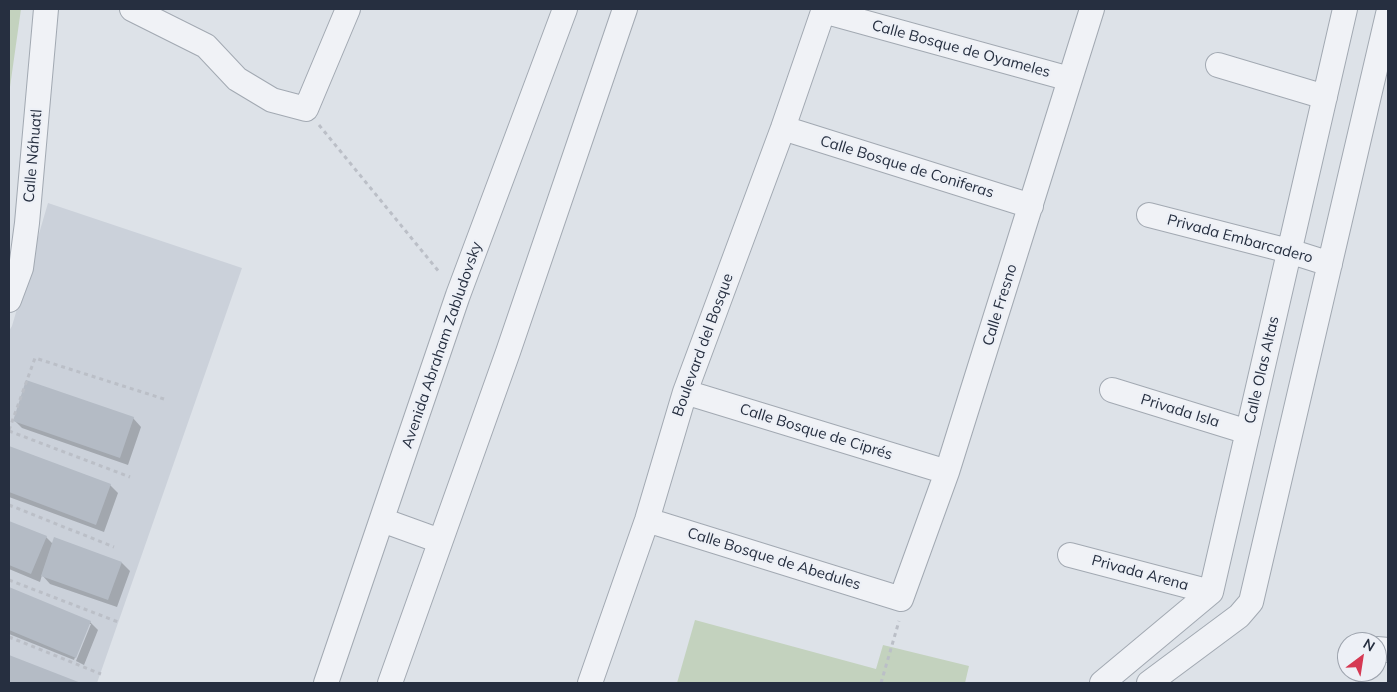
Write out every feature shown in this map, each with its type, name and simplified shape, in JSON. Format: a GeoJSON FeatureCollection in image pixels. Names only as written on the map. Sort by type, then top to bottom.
{"type":"FeatureCollection","features":[{"type":"Feature","properties":{"kind":"street","name":"Calle Náhuatl"},"geometry":{"type":"LineString","coordinates":[[9,300],[21,268],[27,223],[46,9]]}},
{"type":"Feature","properties":{"kind":"street"},"geometry":{"type":"LineString","coordinates":[[132,9],[206,46],[237,79],[272,100],[306,109],[348,9]]}},
{"type":"Feature","properties":{"kind":"street","name":"Avenida Abraham Zabludovsky"},"geometry":{"type":"LineString","coordinates":[[326,683],[458,295],[564,9]]}},
{"type":"Feature","properties":{"kind":"street"},"geometry":{"type":"LineString","coordinates":[[390,683],[508,352],[625,9]]}},
{"type":"Feature","properties":{"kind":"street","name":"Calle Fresno"},"geometry":{"type":"LineString","coordinates":[[901,599],[947,472],[1092,9]]}},
{"type":"Feature","properties":{"kind":"street","name":"Calle Olas Altas"},"geometry":{"type":"LineString","coordinates":[[1211,592],[1345,9]]}},
{"type":"Feature","properties":{"kind":"street","name":"Calle Bosque de Oyameles"},"geometry":{"type":"LineString","coordinates":[[823,10],[1070,79]]}},
{"type":"Feature","properties":{"kind":"street","name":"Boulevard del Bosque"},"geometry":{"type":"LineString","coordinates":[[590,683],[647,520],[685,392],[783,128],[823,10]]}},
{"type":"Feature","properties":{"kind":"street"},"geometry":{"type":"LineString","coordinates":[[1132,657],[1151,681],[1239,616],[1252,602],[1388,14]]}},
{"type":"Feature","properties":{"kind":"street"},"geometry":{"type":"LineString","coordinates":[[1218,65],[1325,97]]}},
{"type":"Feature","properties":{"kind":"street","name":"Calle Bosque de Coniferas"},"geometry":{"type":"LineString","coordinates":[[783,128],[1031,206]]}},
{"type":"Feature","properties":{"kind":"street","name":"Privada Embarcadero"},"geometry":{"type":"LineString","coordinates":[[1149,215],[1330,264]]}},
{"type":"Feature","properties":{"kind":"street","name":"Privada Isla"},"geometry":{"type":"LineString","coordinates":[[1112,390],[1248,432]]}},
{"type":"Feature","properties":{"kind":"street","name":"Calle Bosque de Ciprés"},"geometry":{"type":"LineString","coordinates":[[685,392],[947,472]]}},
{"type":"Feature","properties":{"kind":"street"},"geometry":{"type":"LineString","coordinates":[[382,520],[440,541]]}},
{"type":"Feature","properties":{"kind":"street","name":"Calle Bosque de Abedules"},"geometry":{"type":"LineString","coordinates":[[647,520],[901,599]]}},
{"type":"Feature","properties":{"kind":"street","name":"Privada Arena"},"geometry":{"type":"LineString","coordinates":[[1070,555],[1211,592]]}},
{"type":"Feature","properties":{"kind":"street"},"geometry":{"type":"LineString","coordinates":[[1102,683],[1211,592]]}},
{"type":"Feature","properties":{"kind":"path"},"geometry":{"type":"LineString","coordinates":[[306,109],[458,295]]}},
{"type":"Feature","properties":{"kind":"path"},"geometry":{"type":"LineString","coordinates":[[130,477],[9,430],[34,358],[164,399]]}},
{"type":"Feature","properties":{"kind":"path"},"geometry":{"type":"LineString","coordinates":[[9,505],[114,547]]}},
{"type":"Feature","properties":{"kind":"path"},"geometry":{"type":"LineString","coordinates":[[9,580],[118,622]]}},
{"type":"Feature","properties":{"kind":"path"},"geometry":{"type":"LineString","coordinates":[[881,683],[901,614],[901,599]]}},
{"type":"Feature","properties":{"kind":"path"},"geometry":{"type":"LineString","coordinates":[[9,637],[101,674]]}},
{"type":"Feature","properties":{"kind":"shaded area"},"geometry":{"type":"Polygon","coordinates":[[[48,203],[242,268],[97,683],[9,683],[9,331],[48,203]]]}},
{"type":"Feature","properties":{"kind":"green space"},"geometry":{"type":"Polygon","coordinates":[[[9,9],[21,9],[9,94],[9,9]]]}},
{"type":"Feature","properties":{"kind":"green space"},"geometry":{"type":"Polygon","coordinates":[[[695,620],[876,669],[883,645],[969,666],[965,683],[677,683],[695,620]]]}},
{"type":"Feature","properties":{"kind":"building"},"geometry":{"type":"Polygon","coordinates":[[[26,380],[134,417],[120,458],[13,421],[26,380]]]}},
{"type":"Feature","properties":{"kind":"building"},"geometry":{"type":"Polygon","coordinates":[[[9,446],[111,484],[96,525],[9,492],[9,446]]]}},
{"type":"Feature","properties":{"kind":"building"},"geometry":{"type":"Polygon","coordinates":[[[9,521],[47,536],[31,574],[9,565],[9,521]]]}},
{"type":"Feature","properties":{"kind":"building"},"geometry":{"type":"Polygon","coordinates":[[[54,537],[122,562],[108,600],[41,576],[54,537]]]}},
{"type":"Feature","properties":{"kind":"building"},"geometry":{"type":"Polygon","coordinates":[[[9,587],[91,621],[76,658],[9,630],[9,587]]]}},
{"type":"Feature","properties":{"kind":"building"},"geometry":{"type":"Polygon","coordinates":[[[9,655],[81,683],[9,683],[9,655]]]}}]}
